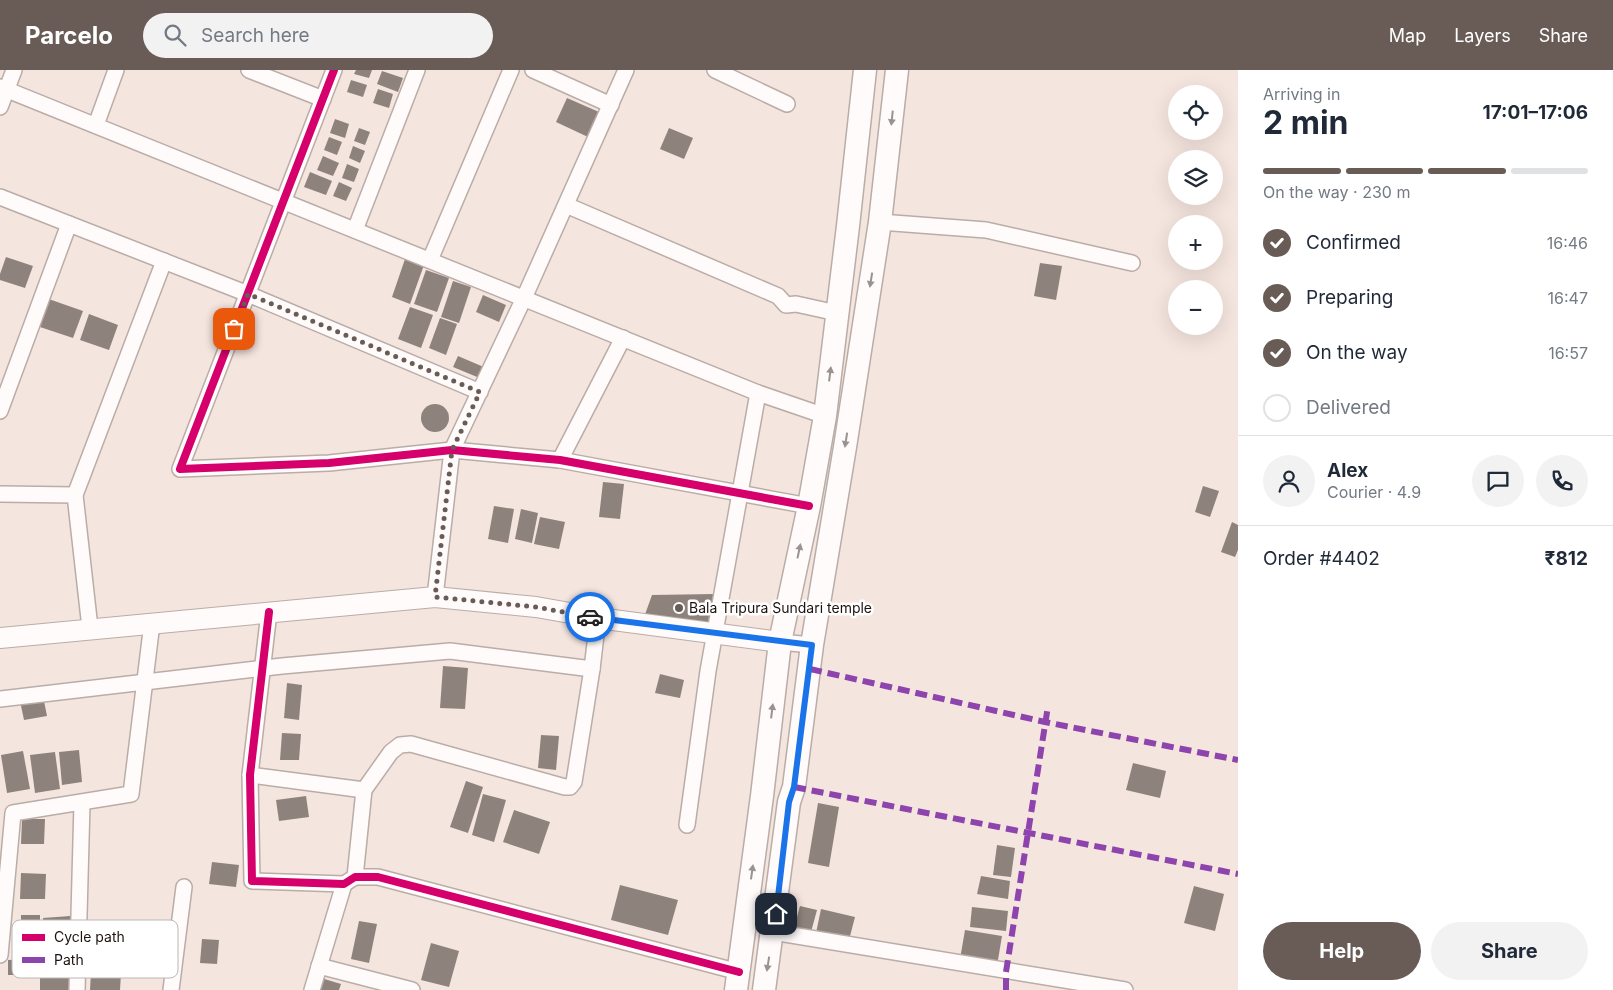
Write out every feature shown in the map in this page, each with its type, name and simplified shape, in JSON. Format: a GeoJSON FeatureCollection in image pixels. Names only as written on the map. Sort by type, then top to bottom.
{"type":"FeatureCollection","features":[{"type":"Feature","properties":{"kind":"highway"},"geometry":{"type":"LineString","coordinates":[[738,981],[780,642],[809,506],[825,416],[865,70]]}},
{"type":"Feature","properties":{"kind":"highway"},"geometry":{"type":"LineString","coordinates":[[764,990],[789,802],[794,787],[812,645],[847,437],[880,222],[897,70]]}},
{"type":"Feature","properties":{"kind":"main road"},"geometry":{"type":"LineString","coordinates":[[0,638],[152,622],[435,597],[536,607],[598,618],[780,642]]}},
{"type":"Feature","properties":{"kind":"street"},"geometry":{"type":"LineString","coordinates":[[0,107],[3,88],[14,70]]}},
{"type":"Feature","properties":{"kind":"street"},"geometry":{"type":"LineString","coordinates":[[96,125],[116,70]]}},
{"type":"Feature","properties":{"kind":"street"},"geometry":{"type":"LineString","coordinates":[[249,70],[323,99]]}},
{"type":"Feature","properties":{"kind":"street"},"geometry":{"type":"LineString","coordinates":[[334,70],[180,469],[328,463],[452,450],[560,460],[809,506]]}},
{"type":"Feature","properties":{"kind":"street"},"geometry":{"type":"LineString","coordinates":[[355,230],[416,70]]}},
{"type":"Feature","properties":{"kind":"street"},"geometry":{"type":"LineString","coordinates":[[430,260],[511,70]]}},
{"type":"Feature","properties":{"kind":"street"},"geometry":{"type":"LineString","coordinates":[[533,70],[611,105]]}},
{"type":"Feature","properties":{"kind":"street"},"geometry":{"type":"LineString","coordinates":[[435,597],[452,450],[524,298],[626,70]]}},
{"type":"Feature","properties":{"kind":"street"},"geometry":{"type":"LineString","coordinates":[[715,70],[787,104]]}},
{"type":"Feature","properties":{"kind":"street"},"geometry":{"type":"LineString","coordinates":[[3,88],[758,393],[825,416]]}},
{"type":"Feature","properties":{"kind":"street"},"geometry":{"type":"LineString","coordinates":[[0,197],[248,294],[480,392]]}},
{"type":"Feature","properties":{"kind":"street"},"geometry":{"type":"LineString","coordinates":[[566,205],[778,296],[786,306],[796,304],[837,313]]}},
{"type":"Feature","properties":{"kind":"street"},"geometry":{"type":"LineString","coordinates":[[880,222],[986,230],[1132,263]]}},
{"type":"Feature","properties":{"kind":"street"},"geometry":{"type":"LineString","coordinates":[[0,411],[69,224]]}},
{"type":"Feature","properties":{"kind":"street"},"geometry":{"type":"LineString","coordinates":[[90,628],[75,495],[164,261]]}},
{"type":"Feature","properties":{"kind":"street"},"geometry":{"type":"LineString","coordinates":[[560,460],[623,338]]}},
{"type":"Feature","properties":{"kind":"street"},"geometry":{"type":"LineString","coordinates":[[688,825],[708,671],[758,393]]}},
{"type":"Feature","properties":{"kind":"street"},"geometry":{"type":"LineString","coordinates":[[0,494],[75,495]]}},
{"type":"Feature","properties":{"kind":"street"},"geometry":{"type":"LineString","coordinates":[[269,612],[250,775],[252,880],[350,880],[378,877],[738,981]]}},
{"type":"Feature","properties":{"kind":"street"},"geometry":{"type":"LineString","coordinates":[[312,990],[350,880],[364,790],[391,752],[400,745],[412,744],[570,788],[574,782],[598,618]]}},
{"type":"Feature","properties":{"kind":"street"},"geometry":{"type":"LineString","coordinates":[[0,955],[12,812],[82,803],[131,794],[152,622]]}},
{"type":"Feature","properties":{"kind":"street"},"geometry":{"type":"LineString","coordinates":[[780,642],[812,645]]}},
{"type":"Feature","properties":{"kind":"street"},"geometry":{"type":"LineString","coordinates":[[0,699],[292,665],[450,651],[592,669]]}},
{"type":"Feature","properties":{"kind":"street"},"geometry":{"type":"LineString","coordinates":[[250,775],[364,790]]}},
{"type":"Feature","properties":{"kind":"street"},"geometry":{"type":"LineString","coordinates":[[79,920],[82,803]]}},
{"type":"Feature","properties":{"kind":"street"},"geometry":{"type":"LineString","coordinates":[[178,935],[184,887]]}},
{"type":"Feature","properties":{"kind":"street"},"geometry":{"type":"LineString","coordinates":[[773,932],[1125,990]]}},
{"type":"Feature","properties":{"kind":"street"},"geometry":{"type":"LineString","coordinates":[[319,966],[412,990]]}},
{"type":"Feature","properties":{"kind":"building"},"geometry":{"type":"Polygon","coordinates":[[[356,70],[372,70],[369,78],[354,74],[356,70]]]}},
{"type":"Feature","properties":{"kind":"building"},"geometry":{"type":"Polygon","coordinates":[[[382,71],[403,78],[398,92],[377,84],[382,71]]]}},
{"type":"Feature","properties":{"kind":"building"},"geometry":{"type":"Polygon","coordinates":[[[351,80],[367,85],[363,97],[347,92],[351,80]]]}},
{"type":"Feature","properties":{"kind":"building"},"geometry":{"type":"Polygon","coordinates":[[[378,89],[393,94],[389,108],[373,103],[378,89]]]}},
{"type":"Feature","properties":{"kind":"building"},"geometry":{"type":"Polygon","coordinates":[[[567,98],[599,112],[588,137],[556,122],[567,98]]]}},
{"type":"Feature","properties":{"kind":"building"},"geometry":{"type":"Polygon","coordinates":[[[335,119],[349,124],[345,138],[330,133],[335,119]]]}},
{"type":"Feature","properties":{"kind":"building"},"geometry":{"type":"Polygon","coordinates":[[[359,128],[370,132],[365,145],[354,141],[359,128]]]}},
{"type":"Feature","properties":{"kind":"building"},"geometry":{"type":"Polygon","coordinates":[[[669,128],[693,138],[684,159],[660,149],[669,128]]]}},
{"type":"Feature","properties":{"kind":"building"},"geometry":{"type":"Polygon","coordinates":[[[329,137],[342,142],[337,155],[324,150],[329,137]]]}},
{"type":"Feature","properties":{"kind":"building"},"geometry":{"type":"Polygon","coordinates":[[[353,146],[365,151],[360,163],[349,158],[353,146]]]}},
{"type":"Feature","properties":{"kind":"building"},"geometry":{"type":"Polygon","coordinates":[[[323,156],[339,163],[333,176],[317,170],[323,156]]]}},
{"type":"Feature","properties":{"kind":"building"},"geometry":{"type":"Polygon","coordinates":[[[347,164],[359,169],[354,182],[342,178],[347,164]]]}},
{"type":"Feature","properties":{"kind":"building"},"geometry":{"type":"Polygon","coordinates":[[[310,172],[332,181],[326,195],[304,187],[310,172]]]}},
{"type":"Feature","properties":{"kind":"building"},"geometry":{"type":"Polygon","coordinates":[[[339,182],[352,188],[346,201],[333,196],[339,182]]]}},
{"type":"Feature","properties":{"kind":"building"},"geometry":{"type":"Polygon","coordinates":[[[6,257],[33,266],[25,288],[0,280],[0,274],[6,257]]]}},
{"type":"Feature","properties":{"kind":"building"},"geometry":{"type":"Polygon","coordinates":[[[405,259],[424,265],[410,304],[392,297],[405,259]]]}},
{"type":"Feature","properties":{"kind":"building"},"geometry":{"type":"Polygon","coordinates":[[[1040,263],[1062,266],[1056,300],[1034,296],[1040,263]]]}},
{"type":"Feature","properties":{"kind":"building"},"geometry":{"type":"Polygon","coordinates":[[[426,270],[449,278],[437,312],[414,304],[426,270]]]}},
{"type":"Feature","properties":{"kind":"building"},"geometry":{"type":"Polygon","coordinates":[[[453,281],[471,287],[459,323],[441,317],[453,281]]]}},
{"type":"Feature","properties":{"kind":"building"},"geometry":{"type":"Polygon","coordinates":[[[483,295],[506,305],[499,322],[476,312],[483,295]]]}},
{"type":"Feature","properties":{"kind":"building"},"geometry":{"type":"Polygon","coordinates":[[[43,297],[83,311],[73,338],[34,325],[43,297]]]}},
{"type":"Feature","properties":{"kind":"building"},"geometry":{"type":"Polygon","coordinates":[[[410,307],[433,315],[421,348],[398,339],[410,307]]]}},
{"type":"Feature","properties":{"kind":"building"},"geometry":{"type":"Polygon","coordinates":[[[89,314],[118,325],[109,350],[80,340],[89,314]]]}},
{"type":"Feature","properties":{"kind":"building"},"geometry":{"type":"Polygon","coordinates":[[[440,318],[457,324],[446,355],[429,348],[440,318]]]}},
{"type":"Feature","properties":{"kind":"building"},"geometry":{"type":"Polygon","coordinates":[[[458,356],[486,368],[482,379],[453,367],[458,356]]]}},
{"type":"Feature","properties":{"kind":"building"},"geometry":{"type":"Polygon","coordinates":[[[435,404],[445,408],[449,418],[445,428],[435,432],[425,428],[421,418],[425,408],[435,404]]]}},
{"type":"Feature","properties":{"kind":"building"},"geometry":{"type":"Polygon","coordinates":[[[603,482],[624,484],[620,519],[599,517],[603,482]]]}},
{"type":"Feature","properties":{"kind":"building"},"geometry":{"type":"Polygon","coordinates":[[[1203,486],[1219,491],[1210,517],[1195,512],[1203,486]]]}},
{"type":"Feature","properties":{"kind":"building"},"geometry":{"type":"Polygon","coordinates":[[[494,506],[514,509],[508,543],[488,539],[494,506]]]}},
{"type":"Feature","properties":{"kind":"building"},"geometry":{"type":"Polygon","coordinates":[[[521,509],[538,513],[532,543],[515,539],[521,509]]]}},
{"type":"Feature","properties":{"kind":"building"},"geometry":{"type":"Polygon","coordinates":[[[540,517],[565,522],[559,549],[534,544],[540,517]]]}},
{"type":"Feature","properties":{"kind":"building"},"geometry":{"type":"Polygon","coordinates":[[[1232,522],[1238,525],[1238,550],[1235,557],[1221,552],[1232,522]]]}},
{"type":"Feature","properties":{"kind":"building","name":"Bala Tripura Sundari temple"},"geometry":{"type":"Polygon","coordinates":[[[714,594],[708,627],[643,620],[652,595],[714,594]]]}},
{"type":"Feature","properties":{"kind":"building"},"geometry":{"type":"Polygon","coordinates":[[[443,666],[468,668],[465,709],[440,708],[443,666]]]}},
{"type":"Feature","properties":{"kind":"building"},"geometry":{"type":"Polygon","coordinates":[[[660,674],[684,680],[680,698],[655,693],[660,674]]]}},
{"type":"Feature","properties":{"kind":"building"},"geometry":{"type":"Polygon","coordinates":[[[287,683],[302,685],[299,720],[284,718],[287,683]]]}},
{"type":"Feature","properties":{"kind":"building"},"geometry":{"type":"Polygon","coordinates":[[[43,696],[47,716],[24,720],[20,701],[43,696]]]}},
{"type":"Feature","properties":{"kind":"building"},"geometry":{"type":"Polygon","coordinates":[[[282,733],[301,734],[299,760],[280,760],[282,733]]]}},
{"type":"Feature","properties":{"kind":"building"},"geometry":{"type":"Polygon","coordinates":[[[541,735],[559,736],[556,770],[538,768],[541,735]]]}},
{"type":"Feature","properties":{"kind":"building"},"geometry":{"type":"Polygon","coordinates":[[[79,750],[82,782],[62,785],[59,752],[79,750]]]}},
{"type":"Feature","properties":{"kind":"building"},"geometry":{"type":"Polygon","coordinates":[[[23,751],[30,789],[7,793],[1,755],[23,751]]]}},
{"type":"Feature","properties":{"kind":"building"},"geometry":{"type":"Polygon","coordinates":[[[55,752],[60,789],[35,793],[30,755],[55,752]]]}},
{"type":"Feature","properties":{"kind":"building"},"geometry":{"type":"Polygon","coordinates":[[[1133,763],[1166,771],[1160,798],[1126,790],[1133,763]]]}},
{"type":"Feature","properties":{"kind":"building"},"geometry":{"type":"Polygon","coordinates":[[[466,781],[483,787],[468,833],[450,827],[466,781]]]}},
{"type":"Feature","properties":{"kind":"building"},"geometry":{"type":"Polygon","coordinates":[[[483,794],[506,800],[494,842],[472,835],[483,794]]]}},
{"type":"Feature","properties":{"kind":"building"},"geometry":{"type":"Polygon","coordinates":[[[306,796],[309,817],[279,821],[276,800],[306,796]]]}},
{"type":"Feature","properties":{"kind":"building"},"geometry":{"type":"Polygon","coordinates":[[[818,803],[839,807],[829,867],[808,863],[818,803]]]}},
{"type":"Feature","properties":{"kind":"building"},"geometry":{"type":"Polygon","coordinates":[[[514,810],[550,822],[539,854],[503,842],[514,810]]]}},
{"type":"Feature","properties":{"kind":"building"},"geometry":{"type":"Polygon","coordinates":[[[22,819],[45,819],[44,844],[21,844],[22,819]]]}},
{"type":"Feature","properties":{"kind":"building"},"geometry":{"type":"Polygon","coordinates":[[[997,845],[1015,848],[1011,877],[993,875],[997,845]]]}},
{"type":"Feature","properties":{"kind":"building"},"geometry":{"type":"Polygon","coordinates":[[[212,862],[239,865],[236,887],[209,884],[212,862]]]}},
{"type":"Feature","properties":{"kind":"building"},"geometry":{"type":"Polygon","coordinates":[[[21,873],[46,874],[45,899],[20,899],[21,873]]]}},
{"type":"Feature","properties":{"kind":"building"},"geometry":{"type":"Polygon","coordinates":[[[981,876],[1010,881],[1008,899],[977,894],[981,876]]]}},
{"type":"Feature","properties":{"kind":"building"},"geometry":{"type":"Polygon","coordinates":[[[620,885],[678,900],[668,935],[611,920],[620,885]]]}},
{"type":"Feature","properties":{"kind":"building"},"geometry":{"type":"Polygon","coordinates":[[[1194,886],[1224,894],[1215,931],[1184,923],[1194,886]]]}},
{"type":"Feature","properties":{"kind":"building"},"geometry":{"type":"Polygon","coordinates":[[[800,906],[817,910],[811,932],[794,928],[800,906]]]}},
{"type":"Feature","properties":{"kind":"building"},"geometry":{"type":"Polygon","coordinates":[[[972,907],[1008,911],[1006,931],[970,927],[972,907]]]}},
{"type":"Feature","properties":{"kind":"building"},"geometry":{"type":"Polygon","coordinates":[[[821,909],[855,917],[849,940],[816,933],[821,909]]]}},
{"type":"Feature","properties":{"kind":"building"},"geometry":{"type":"Polygon","coordinates":[[[21,915],[40,915],[40,920],[21,920],[21,915]]]}},
{"type":"Feature","properties":{"kind":"building"},"geometry":{"type":"Polygon","coordinates":[[[70,916],[70,920],[43,920],[43,918],[70,916]]]}},
{"type":"Feature","properties":{"kind":"building"},"geometry":{"type":"Polygon","coordinates":[[[359,921],[377,924],[369,963],[351,959],[359,921]]]}},
{"type":"Feature","properties":{"kind":"building"},"geometry":{"type":"Polygon","coordinates":[[[965,930],[1002,936],[997,966],[960,959],[965,930]]]}},
{"type":"Feature","properties":{"kind":"building"},"geometry":{"type":"Polygon","coordinates":[[[202,939],[219,940],[217,964],[200,963],[202,939]]]}},
{"type":"Feature","properties":{"kind":"building"},"geometry":{"type":"Polygon","coordinates":[[[431,943],[459,951],[449,987],[421,980],[431,943]]]}},
{"type":"Feature","properties":{"kind":"building"},"geometry":{"type":"Polygon","coordinates":[[[8,960],[12,960],[12,975],[8,975],[8,960]]]}},
{"type":"Feature","properties":{"kind":"building"},"geometry":{"type":"Polygon","coordinates":[[[40,978],[69,978],[69,990],[40,990],[40,978]]]}},
{"type":"Feature","properties":{"kind":"building"},"geometry":{"type":"Polygon","coordinates":[[[91,978],[121,978],[120,990],[90,990],[91,978]]]}},
{"type":"Feature","properties":{"kind":"building"},"geometry":{"type":"Polygon","coordinates":[[[321,978],[341,984],[339,990],[318,990],[321,978]]]}},
{"type":"Feature","properties":{"kind":"marked path"},"geometry":{"type":"LineString","coordinates":[[810,669],[1045,722],[1238,760]]}},
{"type":"Feature","properties":{"kind":"marked path"},"geometry":{"type":"LineString","coordinates":[[1006,990],[1006,972],[1048,706]]}},
{"type":"Feature","properties":{"kind":"marked path"},"geometry":{"type":"LineString","coordinates":[[794,787],[1238,874]]}},
{"type":"Feature","properties":{"kind":"cycle path"},"geometry":{"type":"LineString","coordinates":[[334,70],[180,469],[329,463],[452,450],[560,460],[809,506]]}},
{"type":"Feature","properties":{"kind":"cycle path"},"geometry":{"type":"LineString","coordinates":[[269,612],[250,775],[252,881],[344,884],[355,877],[378,877],[739,972]]}},
{"type":"Feature","properties":{"kind":"way so far"},"geometry":{"type":"LineString","coordinates":[[234,329],[248,294],[480,392],[452,450],[435,597],[536,607],[590,617]]}},
{"type":"Feature","properties":{"kind":"place","name":"Bala Tripura Sundari temple"},"geometry":{"type":"Point","coordinates":[679,608]}},
{"type":"Feature","properties":{"kind":"route"},"geometry":{"type":"LineString","coordinates":[[590,617],[812,645],[794,787],[789,802],[776,914]]}}]}
